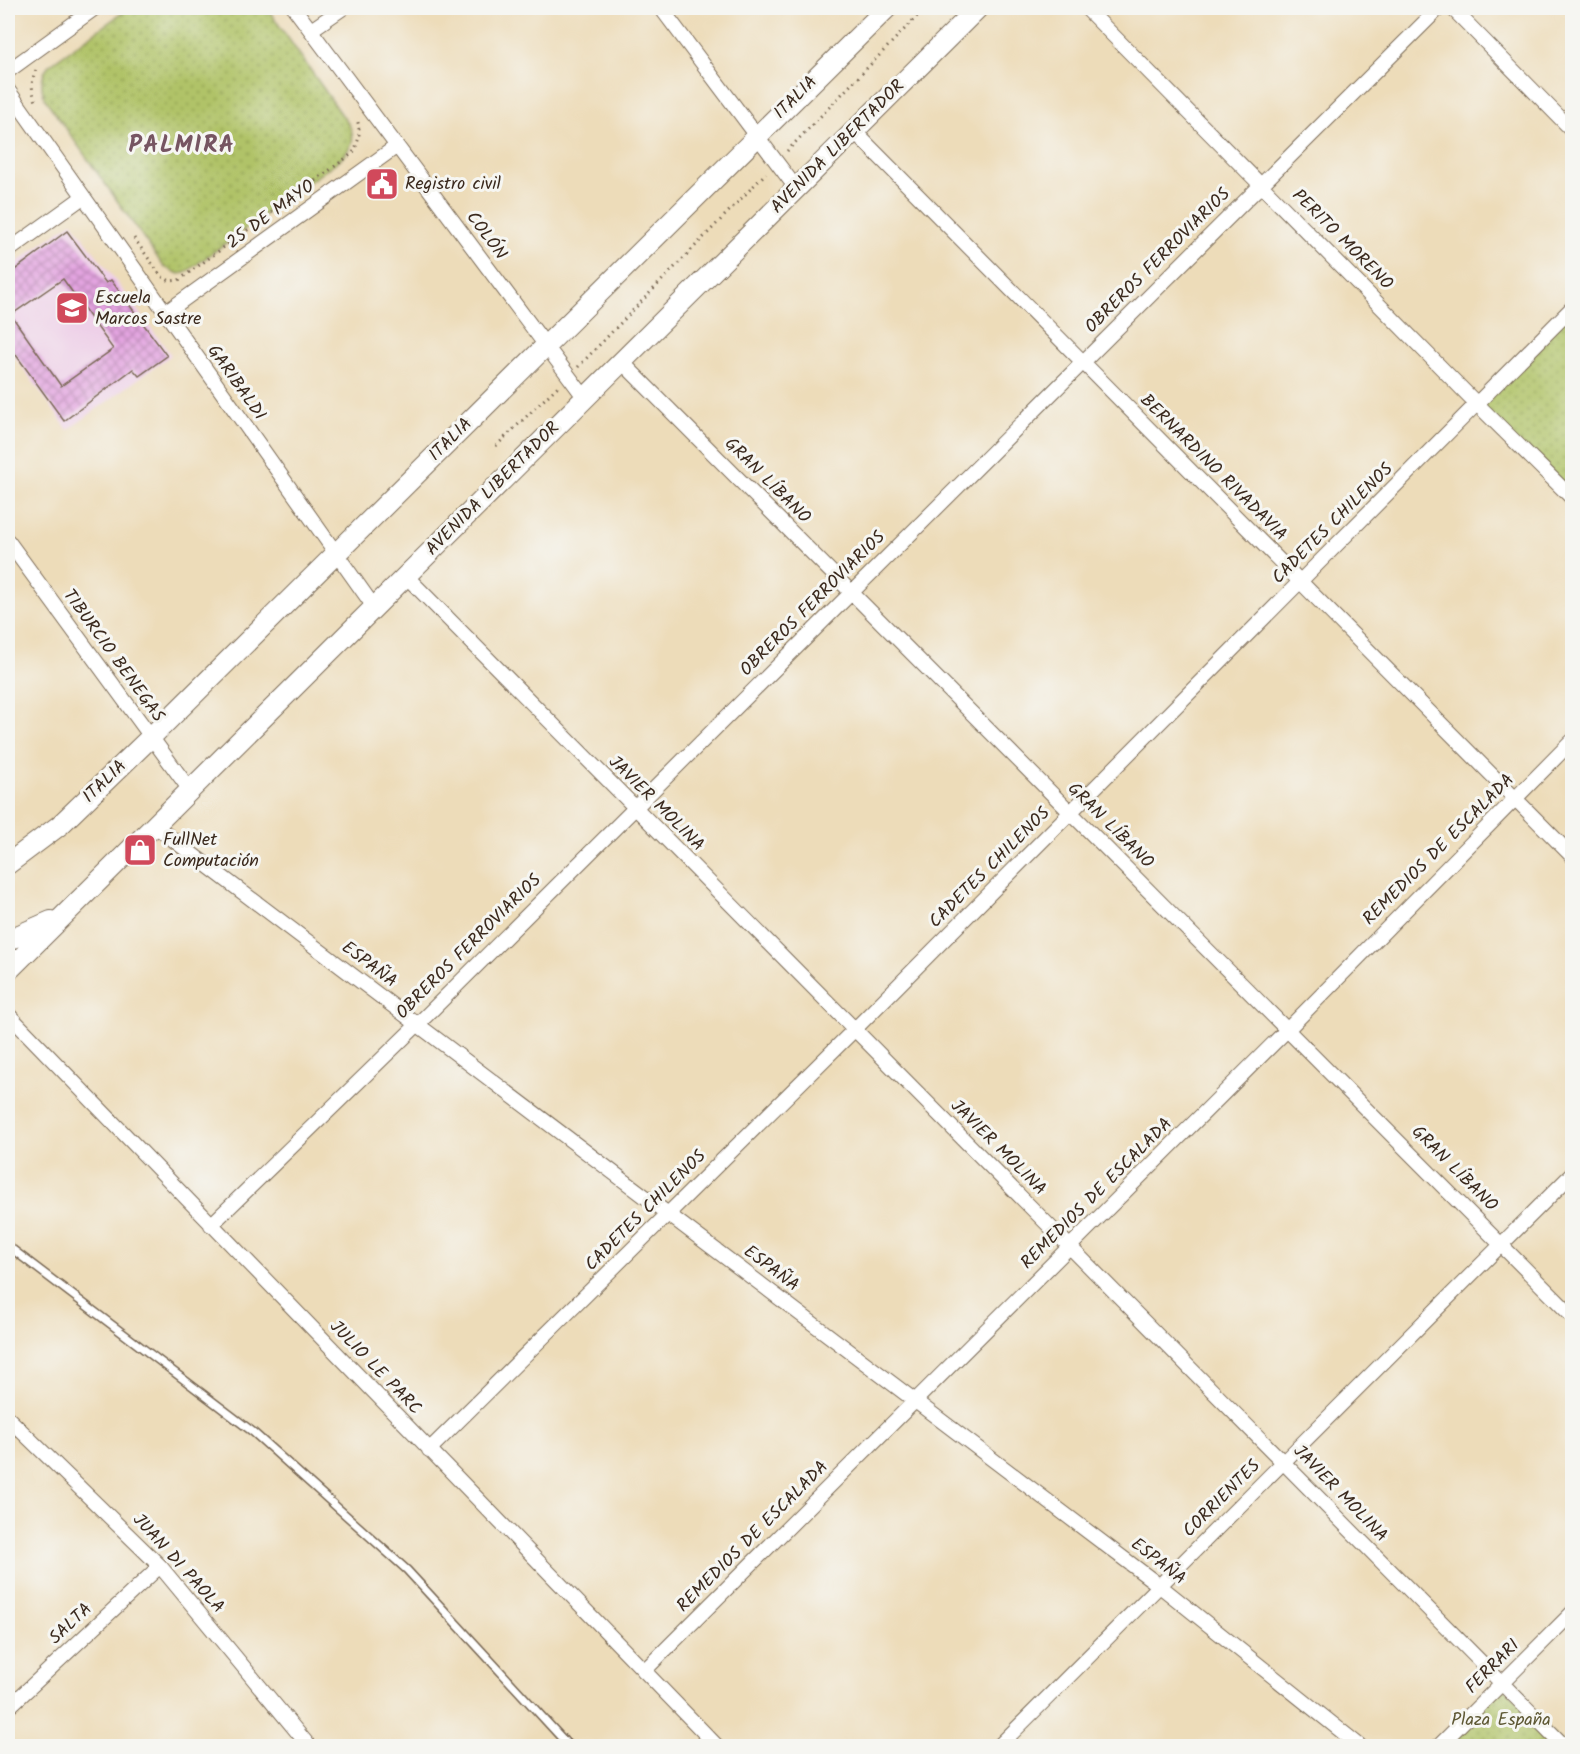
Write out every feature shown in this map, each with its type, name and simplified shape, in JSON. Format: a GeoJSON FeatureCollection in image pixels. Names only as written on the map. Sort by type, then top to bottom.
{"type":"FeatureCollection","features":[{"type":"Feature","properties":{"kind":"main road","name":"ITALIA"},"geometry":{"type":"LineString","coordinates":[[8,864],[60,825],[150,738],[886,8]]}},
{"type":"Feature","properties":{"kind":"main road","name":"AVENIDA LIBERTADOR"},"geometry":{"type":"LineString","coordinates":[[8,971],[978,8]]}},
{"type":"Feature","properties":{"kind":"main road"},"geometry":{"type":"LineString","coordinates":[[8,940],[64,915]]}},
{"type":"Feature","properties":{"kind":"street"},"geometry":{"type":"LineString","coordinates":[[8,71],[95,8]]}},
{"type":"Feature","properties":{"kind":"street","name":"COLÓN"},"geometry":{"type":"LineString","coordinates":[[294,8],[585,398]]}},
{"type":"Feature","properties":{"kind":"street"},"geometry":{"type":"LineString","coordinates":[[311,30],[343,8]]}},
{"type":"Feature","properties":{"kind":"street"},"geometry":{"type":"LineString","coordinates":[[661,8],[796,188]]}},
{"type":"Feature","properties":{"kind":"street","name":"PERITO MORENO"},"geometry":{"type":"LineString","coordinates":[[1086,8],[1572,498]]}},
{"type":"Feature","properties":{"kind":"street","name":"OBREROS FERROVIARIOS"},"geometry":{"type":"LineString","coordinates":[[211,1225],[418,1024],[1439,8]]}},
{"type":"Feature","properties":{"kind":"street"},"geometry":{"type":"LineString","coordinates":[[1452,8],[1572,130]]}},
{"type":"Feature","properties":{"kind":"street","name":"GARIBALDI"},"geometry":{"type":"LineString","coordinates":[[8,90],[374,607]]}},
{"type":"Feature","properties":{"kind":"street","name":"BERNARDINO RIVADAVIA"},"geometry":{"type":"LineString","coordinates":[[854,131],[1572,856]]}},
{"type":"Feature","properties":{"kind":"street","name":"25 DE MAYO"},"geometry":{"type":"LineString","coordinates":[[165,313],[397,146]]}},
{"type":"Feature","properties":{"kind":"street"},"geometry":{"type":"LineString","coordinates":[[8,251],[83,197]]}},
{"type":"Feature","properties":{"kind":"street","name":"CADETES CHILENOS"},"geometry":{"type":"LineString","coordinates":[[429,1450],[855,1030],[1572,308]]}},
{"type":"Feature","properties":{"kind":"street","name":"GRAN LÍBANO"},"geometry":{"type":"LineString","coordinates":[[622,362],[1071,813],[1289,1028],[1572,1316]]}},
{"type":"Feature","properties":{"kind":"street","name":"TIBURCIO BENEGAS"},"geometry":{"type":"LineString","coordinates":[[8,542],[190,790]]}},
{"type":"Feature","properties":{"kind":"street","name":"JAVIER MOLINA"},"geometry":{"type":"LineString","coordinates":[[406,576],[1564,1746]]}},
{"type":"Feature","properties":{"kind":"street","name":"REMEDIOS DE ESCALADA"},"geometry":{"type":"LineString","coordinates":[[644,1671],[1289,1028],[1572,741]]}},
{"type":"Feature","properties":{"kind":"street","name":"ESPAÑA"},"geometry":{"type":"LineString","coordinates":[[155,826],[1160,1586],[1360,1746]]}},
{"type":"Feature","properties":{"kind":"street","name":"JULIO LE PARC"},"geometry":{"type":"LineString","coordinates":[[8,1014],[717,1746]]}},
{"type":"Feature","properties":{"kind":"street","name":"CORRIENTES"},"geometry":{"type":"LineString","coordinates":[[999,1746],[1572,1174]]}},
{"type":"Feature","properties":{"kind":"street","name":"JUAN DI PAOLA"},"geometry":{"type":"LineString","coordinates":[[8,1418],[160,1566],[304,1745]]}},
{"type":"Feature","properties":{"kind":"street","name":"SALTA"},"geometry":{"type":"LineString","coordinates":[[8,1708],[160,1566]]}},
{"type":"Feature","properties":{"kind":"street","name":"FERRARI"},"geometry":{"type":"LineString","coordinates":[[1439,1746],[1572,1613]]}},
{"type":"Feature","properties":{"kind":"lane"},"geometry":{"type":"LineString","coordinates":[[8,1246],[253,1432],[279,1455],[407,1570],[569,1746]]}},
{"type":"Feature","properties":{"kind":"path"},"geometry":{"type":"LineString","coordinates":[[108,14],[118,8]]}},
{"type":"Feature","properties":{"kind":"path"},"geometry":{"type":"LineString","coordinates":[[496,446],[568,377],[925,8]]}},
{"type":"Feature","properties":{"kind":"path"},"geometry":{"type":"LineString","coordinates":[[36,68],[32,79],[32,90],[42,109]]}},
{"type":"Feature","properties":{"kind":"path"},"geometry":{"type":"LineString","coordinates":[[128,229],[161,276],[170,281],[179,280],[353,153],[358,143],[360,129],[356,115]]}},
{"type":"Feature","properties":{"kind":"shaded area","name":"Escuela Marcos Sastre"},"geometry":{"type":"Polygon","coordinates":[[[72,222],[171,355],[68,430],[8,347],[8,269],[72,222]]]}},
{"type":"Feature","properties":{"kind":"green space"},"geometry":{"type":"Polygon","coordinates":[[[129,8],[267,8],[349,125],[352,134],[350,146],[342,158],[185,273],[179,274],[164,267],[45,99],[42,90],[44,74],[48,66],[129,8]]]}},
{"type":"Feature","properties":{"kind":"green space"},"geometry":{"type":"Polygon","coordinates":[[[1572,308],[1572,498],[1477,404],[1572,308]]]}},
{"type":"Feature","properties":{"kind":"green space","name":"Plaza España"},"geometry":{"type":"Polygon","coordinates":[[[1501,1684],[1564,1746],[1439,1746],[1501,1684]]]}},
{"type":"Feature","properties":{"kind":"building"},"geometry":{"type":"Polygon","coordinates":[[[67,231],[106,283],[111,280],[167,356],[139,376],[133,369],[64,421],[8,344],[8,275],[67,231]],[[63,279],[11,315],[61,386],[113,349],[63,279]]]}},
{"type":"Feature","properties":{"kind":"place","name":"Registro civil"},"geometry":{"type":"Point","coordinates":[382,184]}},
{"type":"Feature","properties":{"kind":"place","name":"Escuela Marcos Sastre"},"geometry":{"type":"Point","coordinates":[72,308]}},
{"type":"Feature","properties":{"kind":"place","name":"FullNet Computación"},"geometry":{"type":"Point","coordinates":[140,850]}},
{"type":"Feature","properties":{"kind":"district","name":"PALMIRA"},"geometry":{"type":"Point","coordinates":[182,145]}}]}
